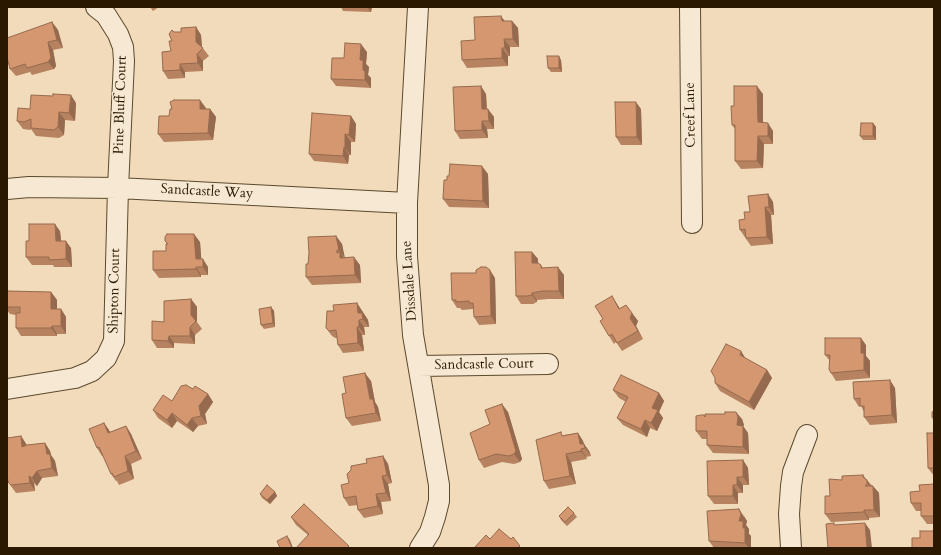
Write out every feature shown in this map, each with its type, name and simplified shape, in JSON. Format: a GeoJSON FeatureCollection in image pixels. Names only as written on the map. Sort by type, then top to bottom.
{"type":"FeatureCollection","features":[{"type":"Feature","properties":{"kind":"street","name":"Pine Bluff Court"},"geometry":{"type":"LineString","coordinates":[[96,7],[106,16],[118,34],[123,47],[124,61],[118,188]]}},
{"type":"Feature","properties":{"kind":"street","name":"Dissdale Lane"},"geometry":{"type":"LineString","coordinates":[[418,7],[407,203],[406,256],[414,335],[439,485],[439,501],[435,517],[430,532],[420,548]]}},
{"type":"Feature","properties":{"kind":"street","name":"Creef Lane"},"geometry":{"type":"LineString","coordinates":[[690,7],[692,223]]}},
{"type":"Feature","properties":{"kind":"street","name":"Sandcastle Way"},"geometry":{"type":"LineString","coordinates":[[7,189],[29,187],[118,188],[407,203]]}},
{"type":"Feature","properties":{"kind":"street","name":"Shipton Court"},"geometry":{"type":"LineString","coordinates":[[7,389],[75,378],[92,371],[106,358],[114,340],[118,188]]}},
{"type":"Feature","properties":{"kind":"street","name":"Sandcastle Court"},"geometry":{"type":"LineString","coordinates":[[419,366],[548,364]]}},
{"type":"Feature","properties":{"kind":"street"},"geometry":{"type":"LineString","coordinates":[[791,548],[791,486],[793,472],[807,435]]}},
{"type":"Feature","properties":{"kind":"building"},"geometry":{"type":"Polygon","coordinates":[[[501,16],[502,21],[512,21],[513,39],[504,39],[505,48],[502,48],[502,58],[462,60],[461,41],[475,40],[474,17],[501,16]]]}},
{"type":"Feature","properties":{"kind":"building"},"geometry":{"type":"Polygon","coordinates":[[[52,22],[57,40],[48,42],[51,58],[48,62],[27,68],[25,64],[10,69],[7,57],[7,38],[52,22]]]}},
{"type":"Feature","properties":{"kind":"building"},"geometry":{"type":"Polygon","coordinates":[[[196,27],[196,42],[203,48],[197,54],[198,63],[180,64],[180,70],[163,71],[162,52],[171,51],[169,41],[172,41],[169,34],[172,30],[174,32],[181,32],[181,28],[196,27]]]}},
{"type":"Feature","properties":{"kind":"building"},"geometry":{"type":"Polygon","coordinates":[[[345,43],[361,44],[360,60],[363,60],[365,80],[331,79],[332,58],[344,58],[345,43]]]}},
{"type":"Feature","properties":{"kind":"building"},"geometry":{"type":"Polygon","coordinates":[[[547,56],[559,56],[559,68],[548,68],[547,56]]]}},
{"type":"Feature","properties":{"kind":"building"},"geometry":{"type":"Polygon","coordinates":[[[481,86],[482,109],[488,109],[489,121],[482,121],[482,130],[455,131],[453,87],[481,86]]]}},
{"type":"Feature","properties":{"kind":"building"},"geometry":{"type":"Polygon","coordinates":[[[734,86],[757,86],[758,122],[768,123],[768,136],[758,136],[757,161],[735,161],[735,125],[732,125],[731,106],[734,106],[734,86]]]}},
{"type":"Feature","properties":{"kind":"building"},"geometry":{"type":"Polygon","coordinates":[[[53,94],[71,95],[69,113],[59,112],[58,127],[54,130],[31,128],[31,119],[24,122],[17,121],[18,108],[30,109],[31,95],[53,96],[53,94]]]}},
{"type":"Feature","properties":{"kind":"building"},"geometry":{"type":"Polygon","coordinates":[[[174,100],[200,100],[200,109],[210,109],[208,133],[158,134],[159,116],[169,116],[170,109],[172,109],[170,102],[174,100]]]}},
{"type":"Feature","properties":{"kind":"building"},"geometry":{"type":"Polygon","coordinates":[[[615,102],[636,102],[637,137],[616,137],[615,102]]]}},
{"type":"Feature","properties":{"kind":"building"},"geometry":{"type":"Polygon","coordinates":[[[312,113],[351,116],[349,135],[345,134],[345,148],[344,147],[343,156],[309,154],[312,113]]]}},
{"type":"Feature","properties":{"kind":"building"},"geometry":{"type":"Polygon","coordinates":[[[861,123],[873,123],[873,136],[860,136],[861,123]]]}},
{"type":"Feature","properties":{"kind":"building"},"geometry":{"type":"Polygon","coordinates":[[[450,164],[482,166],[483,201],[443,199],[444,180],[447,180],[447,176],[449,176],[450,164]]]}},
{"type":"Feature","properties":{"kind":"building"},"geometry":{"type":"Polygon","coordinates":[[[768,194],[769,207],[765,207],[767,237],[746,238],[745,229],[740,230],[739,220],[745,219],[744,212],[750,212],[748,196],[768,194]]]}},
{"type":"Feature","properties":{"kind":"building"},"geometry":{"type":"Polygon","coordinates":[[[29,224],[55,224],[56,241],[66,241],[66,259],[49,260],[49,257],[26,257],[26,241],[29,241],[29,224]]]}},
{"type":"Feature","properties":{"kind":"building"},"geometry":{"type":"Polygon","coordinates":[[[167,234],[194,234],[196,259],[203,259],[203,267],[196,267],[196,269],[153,270],[153,251],[166,251],[166,244],[168,244],[165,241],[165,237],[167,234]]]}},
{"type":"Feature","properties":{"kind":"building"},"geometry":{"type":"Polygon","coordinates":[[[336,236],[339,250],[337,250],[337,253],[340,252],[340,258],[354,257],[355,275],[306,277],[306,264],[308,264],[309,253],[308,237],[336,236]]]}},
{"type":"Feature","properties":{"kind":"building"},"geometry":{"type":"Polygon","coordinates":[[[515,252],[532,252],[532,263],[538,263],[541,265],[541,268],[558,267],[559,291],[542,291],[532,293],[532,295],[527,296],[516,296],[515,252]]]}},
{"type":"Feature","properties":{"kind":"building"},"geometry":{"type":"Polygon","coordinates":[[[481,267],[486,267],[490,270],[491,316],[474,317],[473,303],[469,303],[469,301],[456,302],[456,300],[452,300],[451,273],[476,273],[476,270],[481,267]]]}},
{"type":"Feature","properties":{"kind":"building"},"geometry":{"type":"Polygon","coordinates":[[[7,291],[51,292],[51,309],[61,309],[61,326],[52,326],[51,328],[16,328],[16,313],[20,313],[20,307],[7,307],[7,291]]]}},
{"type":"Feature","properties":{"kind":"building"},"geometry":{"type":"Polygon","coordinates":[[[612,296],[619,309],[626,305],[632,313],[630,318],[638,331],[617,343],[612,334],[609,336],[600,321],[603,319],[595,306],[612,296]]]}},
{"type":"Feature","properties":{"kind":"building"},"geometry":{"type":"Polygon","coordinates":[[[191,299],[191,315],[196,321],[190,327],[190,336],[169,336],[168,341],[152,340],[152,321],[164,322],[164,301],[191,299]]]}},
{"type":"Feature","properties":{"kind":"building"},"geometry":{"type":"Polygon","coordinates":[[[357,303],[358,313],[362,313],[363,319],[359,320],[359,327],[357,327],[358,343],[338,345],[336,330],[329,331],[326,328],[327,311],[334,311],[333,305],[357,303]]]}},
{"type":"Feature","properties":{"kind":"building"},"geometry":{"type":"Polygon","coordinates":[[[271,307],[273,323],[261,325],[259,309],[271,307]]]}},
{"type":"Feature","properties":{"kind":"building"},"geometry":{"type":"Polygon","coordinates":[[[825,338],[861,338],[861,353],[864,353],[864,370],[831,373],[829,369],[830,355],[825,355],[825,338]]]}},
{"type":"Feature","properties":{"kind":"building"},"geometry":{"type":"Polygon","coordinates":[[[726,344],[741,351],[740,355],[767,370],[749,402],[715,383],[715,378],[711,371],[726,344]]]}},
{"type":"Feature","properties":{"kind":"building"},"geometry":{"type":"Polygon","coordinates":[[[365,373],[370,399],[373,399],[376,413],[346,418],[342,394],[346,393],[343,377],[365,373]]]}},
{"type":"Feature","properties":{"kind":"building"},"geometry":{"type":"Polygon","coordinates":[[[621,375],[659,393],[652,408],[658,410],[651,423],[645,420],[641,429],[617,418],[628,397],[613,390],[621,375]]]}},
{"type":"Feature","properties":{"kind":"building"},"geometry":{"type":"Polygon","coordinates":[[[890,380],[892,415],[864,417],[864,406],[860,406],[860,398],[854,399],[853,382],[890,380]]]}},
{"type":"Feature","properties":{"kind":"building"},"geometry":{"type":"Polygon","coordinates":[[[186,385],[193,389],[195,386],[208,394],[199,406],[201,416],[192,418],[187,425],[172,413],[167,420],[153,410],[163,395],[172,401],[181,386],[186,385]]]}},
{"type":"Feature","properties":{"kind":"building"},"geometry":{"type":"Polygon","coordinates":[[[502,404],[516,451],[514,454],[509,456],[496,454],[479,460],[470,433],[490,424],[485,410],[502,404]]]}},
{"type":"Feature","properties":{"kind":"building"},"geometry":{"type":"Polygon","coordinates":[[[934,410],[934,420],[932,417],[932,412],[934,410]]]}},
{"type":"Feature","properties":{"kind":"building"},"geometry":{"type":"Polygon","coordinates":[[[725,412],[736,412],[738,417],[737,425],[743,426],[743,447],[707,445],[707,431],[696,431],[696,416],[704,415],[705,417],[705,414],[725,414],[725,412]]]}},
{"type":"Feature","properties":{"kind":"building"},"geometry":{"type":"Polygon","coordinates":[[[104,423],[108,433],[126,426],[136,451],[125,456],[128,471],[114,477],[112,473],[111,474],[99,447],[97,448],[89,429],[104,423]]]}},
{"type":"Feature","properties":{"kind":"building"},"geometry":{"type":"Polygon","coordinates":[[[561,432],[562,436],[578,433],[580,444],[584,444],[585,448],[581,449],[581,451],[566,454],[570,476],[544,481],[536,440],[561,432]]]}},
{"type":"Feature","properties":{"kind":"building"},"geometry":{"type":"Polygon","coordinates":[[[927,433],[934,433],[934,468],[928,468],[927,433]]]}},
{"type":"Feature","properties":{"kind":"building"},"geometry":{"type":"Polygon","coordinates":[[[21,436],[22,447],[45,443],[47,454],[50,454],[52,468],[37,471],[32,478],[29,476],[30,483],[11,485],[8,482],[7,474],[7,438],[21,436]]]}},
{"type":"Feature","properties":{"kind":"building"},"geometry":{"type":"Polygon","coordinates":[[[383,456],[387,475],[382,476],[386,493],[376,494],[378,506],[358,510],[356,496],[344,498],[341,485],[349,483],[347,474],[351,470],[351,466],[367,463],[366,459],[383,456]]]}},
{"type":"Feature","properties":{"kind":"building"},"geometry":{"type":"Polygon","coordinates":[[[743,460],[743,477],[737,477],[737,485],[733,485],[733,496],[708,496],[707,461],[743,460]]]}},
{"type":"Feature","properties":{"kind":"building"},"geometry":{"type":"Polygon","coordinates":[[[863,475],[863,477],[867,480],[867,484],[865,486],[873,486],[874,510],[825,514],[825,496],[830,496],[829,479],[842,480],[842,476],[863,475]]]}},
{"type":"Feature","properties":{"kind":"building"},"geometry":{"type":"Polygon","coordinates":[[[934,484],[934,516],[921,516],[921,503],[911,503],[910,492],[920,491],[919,485],[934,484]]]}},
{"type":"Feature","properties":{"kind":"building"},"geometry":{"type":"Polygon","coordinates":[[[267,485],[275,492],[267,500],[260,494],[267,485]]]}},
{"type":"Feature","properties":{"kind":"building"},"geometry":{"type":"Polygon","coordinates":[[[304,504],[349,546],[347,548],[296,548],[309,534],[291,517],[304,504]]]}},
{"type":"Feature","properties":{"kind":"building"},"geometry":{"type":"Polygon","coordinates":[[[568,507],[574,513],[565,522],[559,516],[568,507]]]}},
{"type":"Feature","properties":{"kind":"building"},"geometry":{"type":"Polygon","coordinates":[[[739,509],[741,514],[739,521],[743,521],[743,528],[745,528],[745,543],[709,541],[707,511],[739,509]]]}},
{"type":"Feature","properties":{"kind":"building"},"geometry":{"type":"Polygon","coordinates":[[[834,523],[834,525],[865,523],[867,548],[828,548],[826,524],[834,523]]]}},
{"type":"Feature","properties":{"kind":"building"},"geometry":{"type":"Polygon","coordinates":[[[499,529],[511,539],[513,537],[520,546],[518,548],[474,548],[486,535],[490,539],[499,529]]]}},
{"type":"Feature","properties":{"kind":"building"},"geometry":{"type":"Polygon","coordinates":[[[920,531],[934,531],[934,548],[912,548],[912,538],[920,538],[920,531]]]}},
{"type":"Feature","properties":{"kind":"building"},"geometry":{"type":"Polygon","coordinates":[[[287,536],[292,548],[280,548],[277,541],[287,536]]]}}]}
